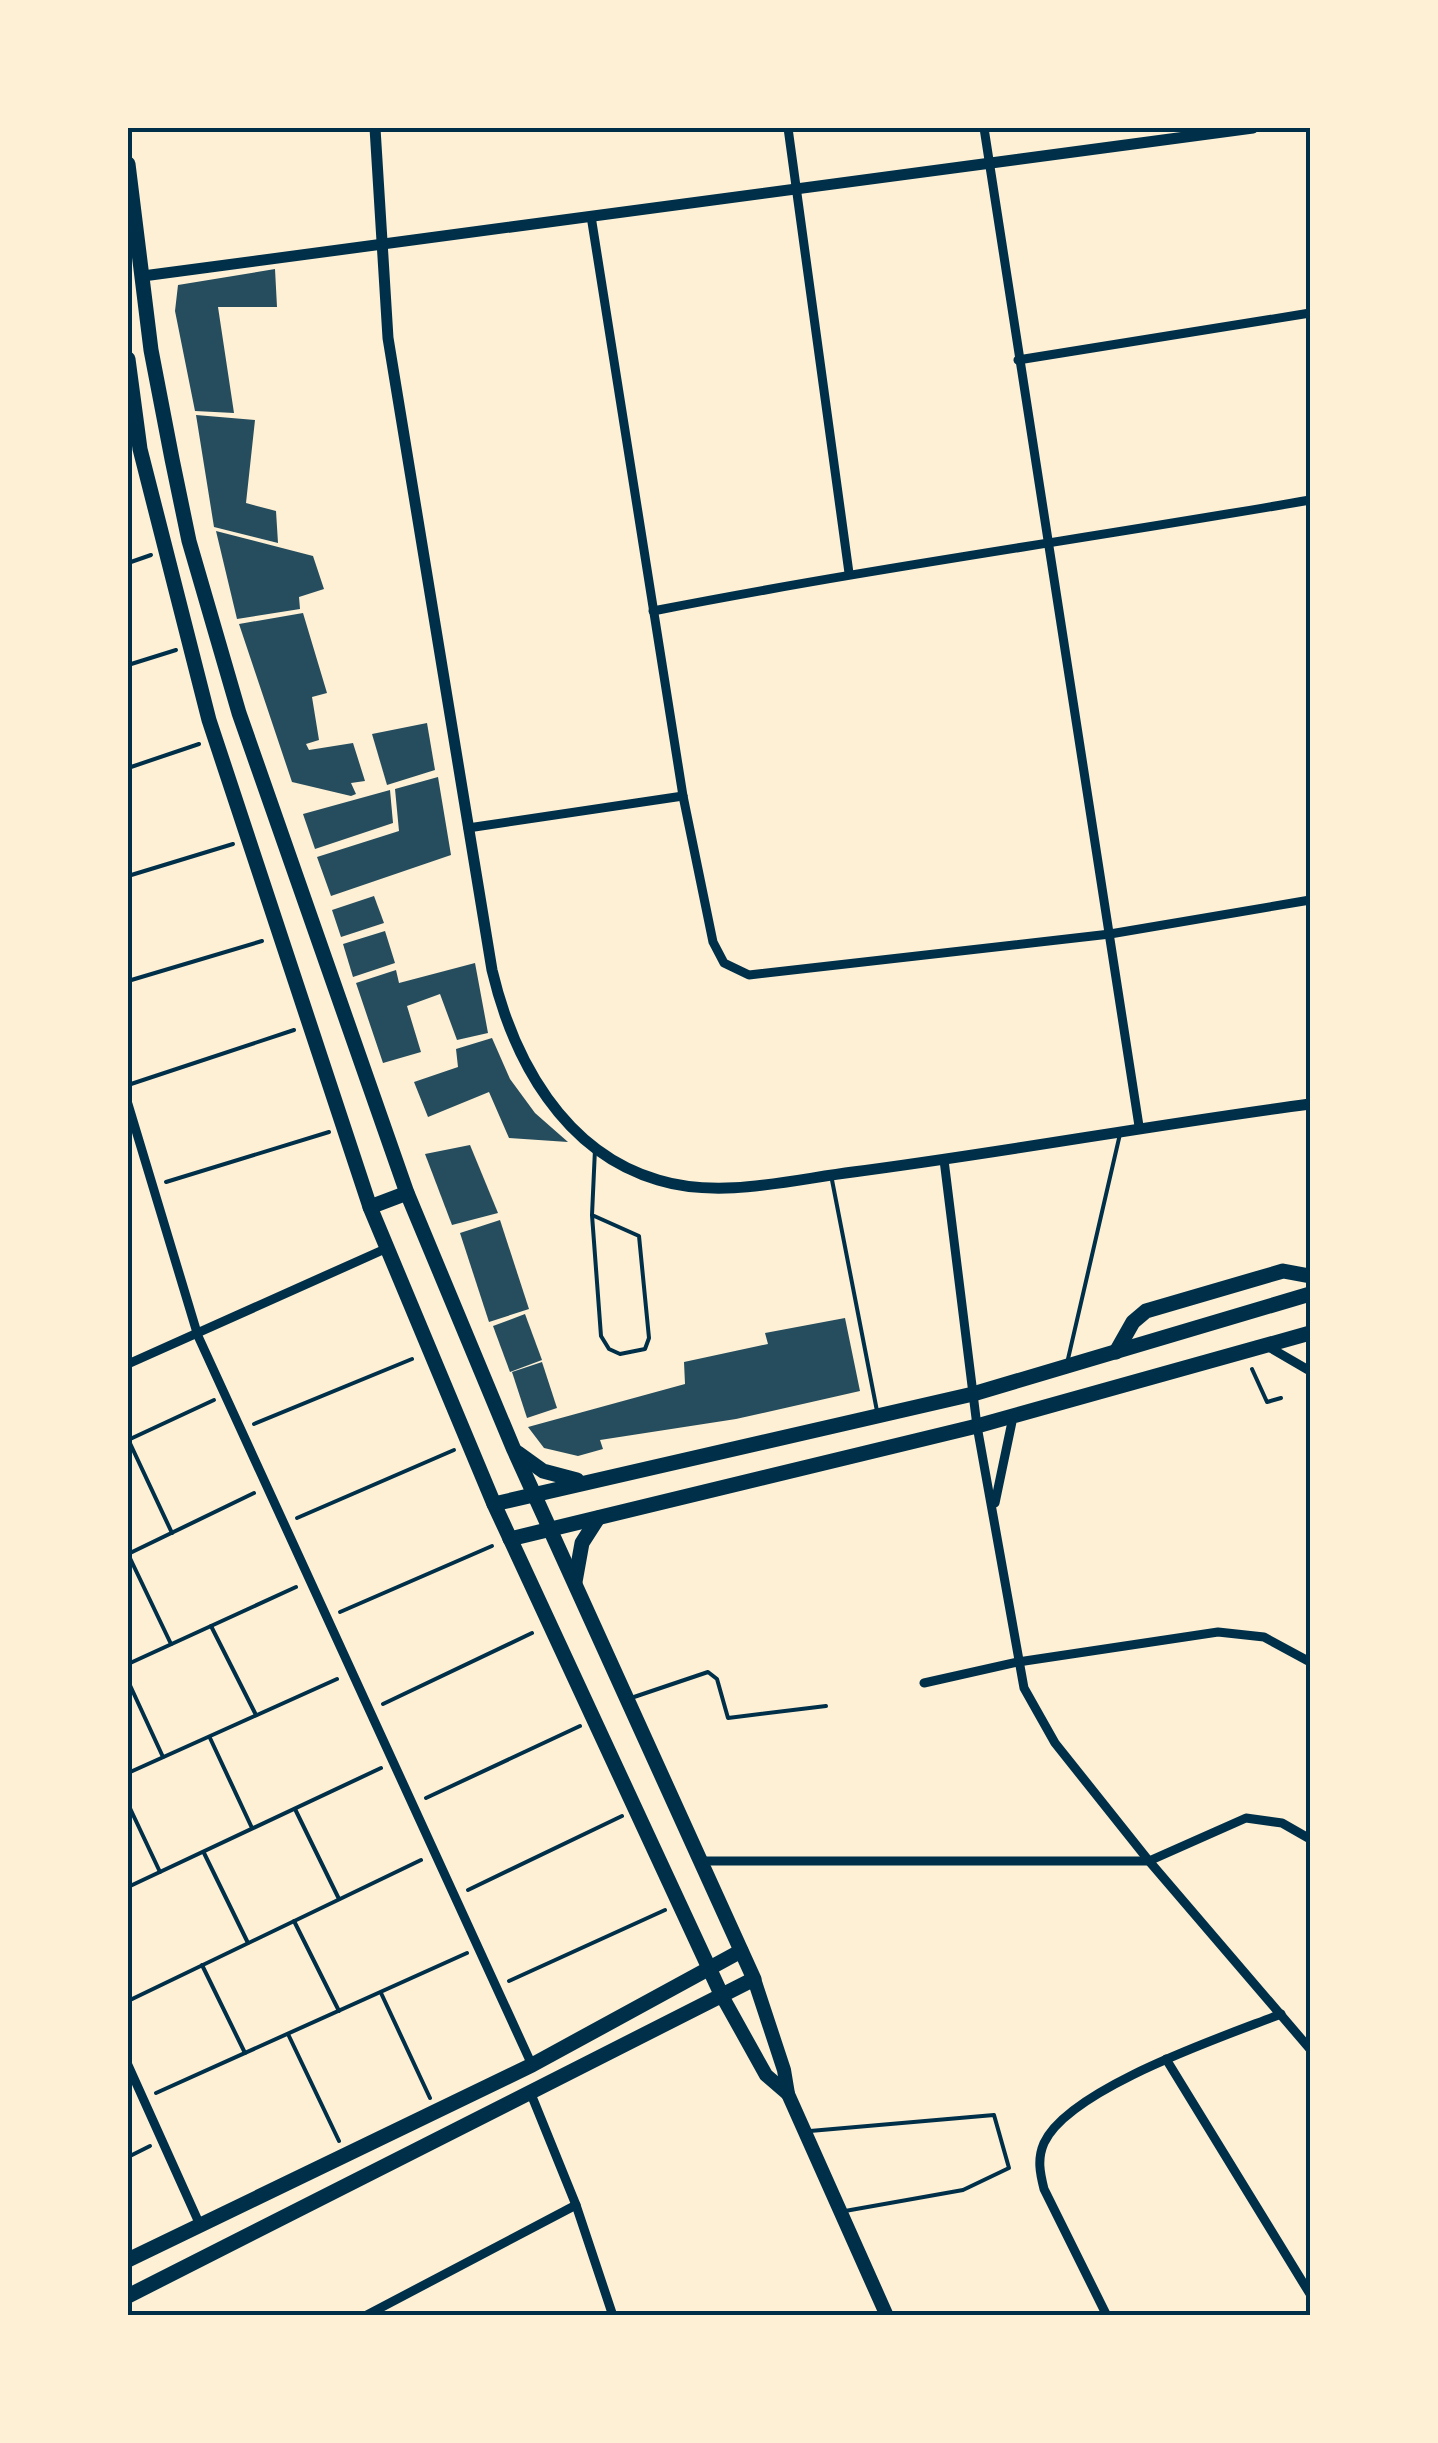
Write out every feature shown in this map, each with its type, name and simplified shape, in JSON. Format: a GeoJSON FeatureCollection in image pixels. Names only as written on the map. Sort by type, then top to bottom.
{"type":"FeatureCollection","features":[{"type":"Feature","properties":{"kind":"highway"},"geometry":{"type":"LineString","coordinates":[[128,164],[151,350],[190,541],[234,694],[407,1193],[514,1450],[754,1979],[128,2296]]}},
{"type":"Feature","properties":{"kind":"highway"},"geometry":{"type":"LineString","coordinates":[[128,359],[140,449],[189,646],[280,936],[385,1249],[494,1504],[676,1905],[722,1996]]}},
{"type":"Feature","properties":{"kind":"highway"},"geometry":{"type":"LineString","coordinates":[[370,1206],[407,1193]]}},
{"type":"Feature","properties":{"kind":"highway"},"geometry":{"type":"LineString","coordinates":[[1116,1352],[1132,1322],[1146,1311],[1283,1271],[1310,1276]]}},
{"type":"Feature","properties":{"kind":"highway"},"geometry":{"type":"LineString","coordinates":[[494,1504],[973,1394],[1310,1294]]}},
{"type":"Feature","properties":{"kind":"highway"},"geometry":{"type":"LineString","coordinates":[[510,1539],[1013,1417],[1310,1333]]}},
{"type":"Feature","properties":{"kind":"highway"},"geometry":{"type":"LineString","coordinates":[[514,1450],[558,1478],[586,1482]]}},
{"type":"Feature","properties":{"kind":"highway"},"geometry":{"type":"LineString","coordinates":[[575,1586],[582,1543],[598,1518]]}},
{"type":"Feature","properties":{"kind":"highway"},"geometry":{"type":"LineString","coordinates":[[674,1990],[688,1973],[692,1958],[690,1934]]}},
{"type":"Feature","properties":{"kind":"highway"},"geometry":{"type":"LineString","coordinates":[[128,2260],[532,2065],[741,1951]]}},
{"type":"Feature","properties":{"kind":"main road"},"geometry":{"type":"LineString","coordinates":[[754,1979],[788,2094],[887,2316]]}},
{"type":"Feature","properties":{"kind":"main road"},"geometry":{"type":"LineString","coordinates":[[722,1996],[766,2075],[788,2094]]}},
{"type":"Feature","properties":{"kind":"street"},"geometry":{"type":"LineString","coordinates":[[375,128],[379,242],[388,338],[492,970],[510,1030],[546,1098],[595,1145],[635,1172],[681,1185],[730,1187],[944,1160],[1139,1126],[1310,1104]]}},
{"type":"Feature","properties":{"kind":"street"},"geometry":{"type":"LineString","coordinates":[[788,128],[848,573]]}},
{"type":"Feature","properties":{"kind":"street"},"geometry":{"type":"LineString","coordinates":[[984,128],[1139,1126]]}},
{"type":"Feature","properties":{"kind":"street"},"geometry":{"type":"LineString","coordinates":[[142,276],[1254,128]]}},
{"type":"Feature","properties":{"kind":"street"},"geometry":{"type":"LineString","coordinates":[[591,216],[684,796],[717,955],[749,976],[1110,934],[1310,900]]}},
{"type":"Feature","properties":{"kind":"street"},"geometry":{"type":"LineString","coordinates":[[1018,360],[1310,313]]}},
{"type":"Feature","properties":{"kind":"street"},"geometry":{"type":"LineString","coordinates":[[654,611],[848,573],[1049,545],[1310,500]]}},
{"type":"Feature","properties":{"kind":"street"},"geometry":{"type":"LineString","coordinates":[[468,828],[684,796]]}},
{"type":"Feature","properties":{"kind":"street"},"geometry":{"type":"LineString","coordinates":[[128,1104],[198,1336],[532,2065]]}},
{"type":"Feature","properties":{"kind":"street"},"geometry":{"type":"LineString","coordinates":[[944,1160],[977,1426],[1018,1662],[1037,1717],[1149,1861],[1310,2050]]}},
{"type":"Feature","properties":{"kind":"street"},"geometry":{"type":"LineString","coordinates":[[128,1364],[198,1336],[385,1249]]}},
{"type":"Feature","properties":{"kind":"street"},"geometry":{"type":"LineString","coordinates":[[1267,1346],[1310,1371]]}},
{"type":"Feature","properties":{"kind":"street"},"geometry":{"type":"LineString","coordinates":[[994,1515],[1013,1417]]}},
{"type":"Feature","properties":{"kind":"street"},"geometry":{"type":"LineString","coordinates":[[924,1684],[1018,1662],[1218,1632],[1264,1637],[1310,1662]]}},
{"type":"Feature","properties":{"kind":"street"},"geometry":{"type":"LineString","coordinates":[[699,1861],[1149,1861],[1246,1818],[1282,1823],[1310,1839]]}},
{"type":"Feature","properties":{"kind":"street"},"geometry":{"type":"LineString","coordinates":[[1106,2316],[1044,2188],[1038,2167],[1044,2142],[1099,2094],[1166,2059],[1280,2014]]}},
{"type":"Feature","properties":{"kind":"street"},"geometry":{"type":"LineString","coordinates":[[1166,2059],[1310,2294]]}},
{"type":"Feature","properties":{"kind":"street"},"geometry":{"type":"LineString","coordinates":[[128,2065],[200,2224]]}},
{"type":"Feature","properties":{"kind":"street"},"geometry":{"type":"LineString","coordinates":[[532,2094],[576,2205],[613,2316]]}},
{"type":"Feature","properties":{"kind":"street"},"geometry":{"type":"LineString","coordinates":[[366,2316],[576,2205]]}},
{"type":"Feature","properties":{"kind":"lane"},"geometry":{"type":"LineString","coordinates":[[1066,1366],[1121,1130]]}},
{"type":"Feature","properties":{"kind":"lane"},"geometry":{"type":"LineString","coordinates":[[592,1216],[630,1229],[642,1246],[649,1338],[645,1349],[634,1354],[609,1349],[601,1336],[592,1216],[595,1145]]}},
{"type":"Feature","properties":{"kind":"lane"},"geometry":{"type":"LineString","coordinates":[[831,1175],[878,1416]]}},
{"type":"Feature","properties":{"kind":"lane"},"geometry":{"type":"LineString","coordinates":[[626,1700],[708,1672],[717,1679],[728,1718],[826,1706]]}},
{"type":"Feature","properties":{"kind":"lane"},"geometry":{"type":"LineString","coordinates":[[805,2131],[994,2115],[1008,2168],[963,2190],[842,2211]]}},
{"type":"Feature","properties":{"kind":"path"},"geometry":{"type":"LineString","coordinates":[[128,563],[164,551]]}},
{"type":"Feature","properties":{"kind":"path"},"geometry":{"type":"LineString","coordinates":[[128,664],[189,646]]}},
{"type":"Feature","properties":{"kind":"path"},"geometry":{"type":"LineString","coordinates":[[128,768],[216,739]]}},
{"type":"Feature","properties":{"kind":"path"},"geometry":{"type":"LineString","coordinates":[[128,876],[249,840]]}},
{"type":"Feature","properties":{"kind":"path"},"geometry":{"type":"LineString","coordinates":[[128,981],[280,936]]}},
{"type":"Feature","properties":{"kind":"path"},"geometry":{"type":"LineString","coordinates":[[128,1085],[310,1025]]}},
{"type":"Feature","properties":{"kind":"path"},"geometry":{"type":"LineString","coordinates":[[152,1186],[344,1127]]}},
{"type":"Feature","properties":{"kind":"path"},"geometry":{"type":"LineString","coordinates":[[240,1430],[429,1352]]}},
{"type":"Feature","properties":{"kind":"path"},"geometry":{"type":"LineString","coordinates":[[1244,1352],[1267,1402],[1281,1398]]}},
{"type":"Feature","properties":{"kind":"path"},"geometry":{"type":"LineString","coordinates":[[172,1533],[128,1440],[225,1396]]}},
{"type":"Feature","properties":{"kind":"path"},"geometry":{"type":"LineString","coordinates":[[284,1524],[468,1444]]}},
{"type":"Feature","properties":{"kind":"path"},"geometry":{"type":"LineString","coordinates":[[171,1644],[128,1554],[267,1486]]}},
{"type":"Feature","properties":{"kind":"path"},"geometry":{"type":"LineString","coordinates":[[327,1618],[510,1539]]}},
{"type":"Feature","properties":{"kind":"path"},"geometry":{"type":"LineString","coordinates":[[128,1664],[310,1580]]}},
{"type":"Feature","properties":{"kind":"path"},"geometry":{"type":"LineString","coordinates":[[369,1710],[549,1625]]}},
{"type":"Feature","properties":{"kind":"path"},"geometry":{"type":"LineString","coordinates":[[211,1626],[256,1715]]}},
{"type":"Feature","properties":{"kind":"path"},"geometry":{"type":"LineString","coordinates":[[128,1774],[352,1672]]}},
{"type":"Feature","properties":{"kind":"path"},"geometry":{"type":"LineString","coordinates":[[128,1681],[163,1757]]}},
{"type":"Feature","properties":{"kind":"path"},"geometry":{"type":"LineString","coordinates":[[412,1804],[592,1720]]}},
{"type":"Feature","properties":{"kind":"path"},"geometry":{"type":"LineString","coordinates":[[209,1736],[252,1828]]}},
{"type":"Feature","properties":{"kind":"path"},"geometry":{"type":"LineString","coordinates":[[128,1887],[393,1762]]}},
{"type":"Feature","properties":{"kind":"path"},"geometry":{"type":"LineString","coordinates":[[128,1804],[160,1872]]}},
{"type":"Feature","properties":{"kind":"path"},"geometry":{"type":"LineString","coordinates":[[295,1808],[339,1899]]}},
{"type":"Feature","properties":{"kind":"path"},"geometry":{"type":"LineString","coordinates":[[454,1896],[634,1811]]}},
{"type":"Feature","properties":{"kind":"path"},"geometry":{"type":"LineString","coordinates":[[203,1852],[248,1943]]}},
{"type":"Feature","properties":{"kind":"path"},"geometry":{"type":"LineString","coordinates":[[128,2000],[435,1853]]}},
{"type":"Feature","properties":{"kind":"path"},"geometry":{"type":"LineString","coordinates":[[496,1987],[676,1905]]}},
{"type":"Feature","properties":{"kind":"path"},"geometry":{"type":"LineString","coordinates":[[294,1921],[339,2011]]}},
{"type":"Feature","properties":{"kind":"path"},"geometry":{"type":"LineString","coordinates":[[143,2099],[478,1948]]}},
{"type":"Feature","properties":{"kind":"path"},"geometry":{"type":"LineString","coordinates":[[202,1965],[244,2054]]}},
{"type":"Feature","properties":{"kind":"path"},"geometry":{"type":"LineString","coordinates":[[380,1992],[436,2111]]}},
{"type":"Feature","properties":{"kind":"path"},"geometry":{"type":"LineString","coordinates":[[288,2034],[345,2155]]}},
{"type":"Feature","properties":{"kind":"path"},"geometry":{"type":"LineString","coordinates":[[128,2157],[162,2141]]}},
{"type":"Feature","properties":{"kind":"building"},"geometry":{"type":"Polygon","coordinates":[[[275,269],[277,307],[218,307],[234,413],[195,411],[175,311],[178,285],[275,269]]]}},
{"type":"Feature","properties":{"kind":"building"},"geometry":{"type":"Polygon","coordinates":[[[196,415],[255,420],[246,503],[276,511],[278,543],[214,527],[196,415]]]}},
{"type":"Feature","properties":{"kind":"building"},"geometry":{"type":"Polygon","coordinates":[[[216,531],[313,556],[324,589],[299,597],[300,609],[237,619],[216,531]]]}},
{"type":"Feature","properties":{"kind":"building"},"geometry":{"type":"Polygon","coordinates":[[[303,613],[327,693],[312,697],[319,740],[306,744],[309,750],[353,743],[365,781],[351,783],[356,794],[351,796],[292,782],[239,624],[303,613]]]}},
{"type":"Feature","properties":{"kind":"building"},"geometry":{"type":"Polygon","coordinates":[[[427,723],[435,770],[387,785],[372,734],[427,723]]]}},
{"type":"Feature","properties":{"kind":"building"},"geometry":{"type":"Polygon","coordinates":[[[438,777],[451,855],[331,896],[317,857],[399,831],[395,789],[438,777]]]}},
{"type":"Feature","properties":{"kind":"building"},"geometry":{"type":"Polygon","coordinates":[[[390,790],[393,823],[315,849],[303,814],[390,790]]]}},
{"type":"Feature","properties":{"kind":"building"},"geometry":{"type":"Polygon","coordinates":[[[374,896],[384,923],[341,937],[332,910],[374,896]]]}},
{"type":"Feature","properties":{"kind":"building"},"geometry":{"type":"Polygon","coordinates":[[[385,931],[395,963],[353,977],[343,944],[385,931]]]}},
{"type":"Feature","properties":{"kind":"building"},"geometry":{"type":"Polygon","coordinates":[[[475,963],[488,1033],[457,1040],[440,994],[407,1006],[421,1052],[383,1063],[356,983],[396,970],[399,983],[475,963]]]}},
{"type":"Feature","properties":{"kind":"building"},"geometry":{"type":"Polygon","coordinates":[[[492,1038],[510,1079],[535,1113],[568,1142],[509,1138],[489,1092],[428,1117],[414,1082],[458,1067],[456,1049],[492,1038]]]}},
{"type":"Feature","properties":{"kind":"building"},"geometry":{"type":"Polygon","coordinates":[[[470,1145],[498,1213],[452,1225],[425,1154],[470,1145]]]}},
{"type":"Feature","properties":{"kind":"building"},"geometry":{"type":"Polygon","coordinates":[[[500,1220],[529,1309],[489,1322],[460,1233],[500,1220]]]}},
{"type":"Feature","properties":{"kind":"building"},"geometry":{"type":"Polygon","coordinates":[[[525,1314],[542,1360],[510,1372],[493,1326],[525,1314]]]}},
{"type":"Feature","properties":{"kind":"building"},"geometry":{"type":"Polygon","coordinates":[[[845,1318],[860,1391],[736,1419],[600,1440],[603,1449],[578,1456],[544,1448],[528,1427],[685,1384],[684,1362],[768,1344],[765,1333],[845,1318]]]}},
{"type":"Feature","properties":{"kind":"building"},"geometry":{"type":"Polygon","coordinates":[[[542,1362],[557,1408],[527,1418],[512,1372],[542,1362]]]}}]}
